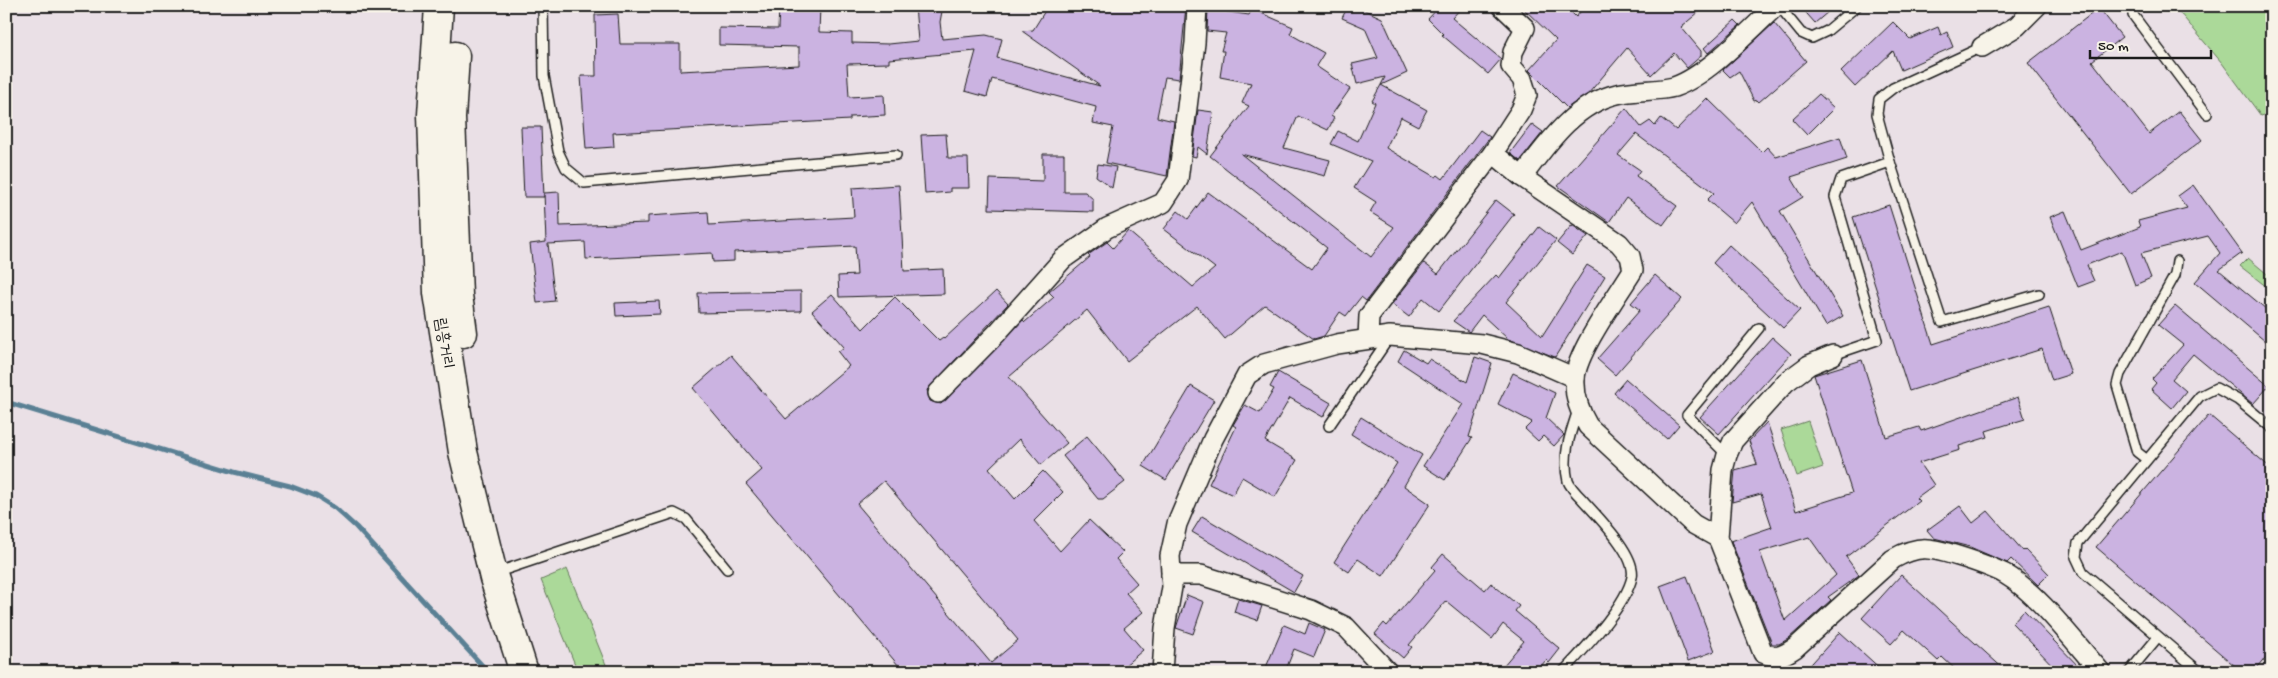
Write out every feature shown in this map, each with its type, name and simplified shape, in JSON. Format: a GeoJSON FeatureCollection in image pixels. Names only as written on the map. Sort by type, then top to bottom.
{"type":"FeatureCollection","features":[{"type":"Feature","properties":{"kind":"main road","name":"림흥거리"},"geometry":{"type":"LineString","coordinates":[[439,6],[432,115],[438,293],[463,452],[494,578],[524,672]]}},
{"type":"Feature","properties":{"kind":"main road","name":"림흥거리"},"geometry":{"type":"LineString","coordinates":[[458,6],[451,118],[458,295],[480,445],[507,568],[542,672]]}},
{"type":"Feature","properties":{"kind":"street"},"geometry":{"type":"LineString","coordinates":[[938,393],[997,333],[1063,259],[1107,228],[1163,203],[1171,193],[1178,180],[1195,43],[1197,6]]}},
{"type":"Feature","properties":{"kind":"street"},"geometry":{"type":"LineString","coordinates":[[1368,339],[1369,316],[1492,153],[1521,110],[1527,96],[1522,79],[1510,66],[1525,28],[1502,6]]}},
{"type":"Feature","properties":{"kind":"street"},"geometry":{"type":"LineString","coordinates":[[1522,177],[1547,144],[1570,119],[1593,101],[1617,94],[1674,87],[1692,78],[1724,54],[1777,6]]}},
{"type":"Feature","properties":{"kind":"street"},"geometry":{"type":"LineString","coordinates":[[1982,47],[2017,26],[2037,6]]}},
{"type":"Feature","properties":{"kind":"street"},"geometry":{"type":"LineString","coordinates":[[1492,153],[1522,177],[1619,243],[1630,256],[1633,270],[1582,355],[1575,378],[1579,410],[1588,426],[1693,524],[1718,538]]}},
{"type":"Feature","properties":{"kind":"street"},"geometry":{"type":"LineString","coordinates":[[1162,672],[1171,575],[1170,556],[1176,524],[1213,439],[1247,375],[1264,364],[1337,344],[1390,336],[1482,344],[1518,353],[1575,378]]}},
{"type":"Feature","properties":{"kind":"street"},"geometry":{"type":"LineString","coordinates":[[1833,355],[1809,365],[1786,382],[1734,441],[1727,454],[1723,470],[1718,538],[1764,653],[1772,657],[1782,657],[1795,648],[1894,559],[1910,550],[1921,547],[1984,564],[2005,574],[2022,586],[2101,672]]}},
{"type":"Feature","properties":{"kind":"street"},"geometry":{"type":"LineString","coordinates":[[1171,575],[1201,575],[1312,610],[1346,627],[1388,672]]}},
{"type":"Feature","properties":{"kind":"lane"},"geometry":{"type":"LineString","coordinates":[[543,6],[544,76],[558,150],[566,168],[584,182],[896,155]]}},
{"type":"Feature","properties":{"kind":"lane"},"geometry":{"type":"LineString","coordinates":[[1777,6],[1801,33],[1812,38],[1827,31],[1857,6]]}},
{"type":"Feature","properties":{"kind":"lane"},"geometry":{"type":"LineString","coordinates":[[2133,6],[2133,15],[2207,114]]}},
{"type":"Feature","properties":{"kind":"lane"},"geometry":{"type":"LineString","coordinates":[[1982,47],[1893,88],[1878,100],[1876,114],[1942,322],[2039,294]]}},
{"type":"Feature","properties":{"kind":"lane"},"geometry":{"type":"LineString","coordinates":[[1833,355],[1877,340],[1835,197],[1842,179],[1890,162]]}},
{"type":"Feature","properties":{"kind":"lane"},"geometry":{"type":"LineString","coordinates":[[2146,459],[2137,452],[2117,385],[2120,374],[2175,275],[2177,260]]}},
{"type":"Feature","properties":{"kind":"lane"},"geometry":{"type":"LineString","coordinates":[[1727,454],[1687,415],[1759,328]]}},
{"type":"Feature","properties":{"kind":"lane"},"geometry":{"type":"LineString","coordinates":[[1329,426],[1390,336]]}},
{"type":"Feature","properties":{"kind":"lane"},"geometry":{"type":"LineString","coordinates":[[2200,672],[2083,572],[2076,557],[2078,543],[2200,396],[2216,388],[2238,400],[2270,424]]}},
{"type":"Feature","properties":{"kind":"lane"},"geometry":{"type":"LineString","coordinates":[[1563,672],[1587,645],[1625,596],[1633,575],[1625,550],[1568,484],[1565,463],[1568,438],[1579,410]]}},
{"type":"Feature","properties":{"kind":"lane"},"geometry":{"type":"LineString","coordinates":[[507,568],[674,513],[686,519],[727,569]]}},
{"type":"Feature","properties":{"kind":"lane"},"geometry":{"type":"LineString","coordinates":[[2129,672],[2158,637]]}},
{"type":"Feature","properties":{"kind":"green space"},"geometry":{"type":"Polygon","coordinates":[[[2174,6],[2272,6],[2272,112],[2261,116],[2222,63],[2174,6]]]}},
{"type":"Feature","properties":{"kind":"green space"},"geometry":{"type":"Polygon","coordinates":[[[2248,258],[2272,278],[2272,291],[2240,266],[2248,258]]]}},
{"type":"Feature","properties":{"kind":"green space"},"geometry":{"type":"Polygon","coordinates":[[[1808,421],[1823,467],[1797,476],[1781,430],[1808,421]]]}},
{"type":"Feature","properties":{"kind":"green space"},"geometry":{"type":"Polygon","coordinates":[[[567,569],[609,672],[578,672],[541,580],[567,569]]]}},
{"type":"Feature","properties":{"kind":"building"},"geometry":{"type":"Polygon","coordinates":[[[779,6],[820,6],[819,32],[852,33],[852,43],[889,44],[918,41],[915,6],[943,6],[940,22],[942,39],[986,35],[1002,39],[997,58],[1100,86],[1022,31],[1033,30],[1048,6],[1186,6],[1179,79],[1165,77],[1157,117],[1174,121],[1167,176],[1106,163],[1113,127],[1093,123],[1096,107],[992,79],[987,97],[965,91],[976,51],[889,59],[889,63],[847,64],[849,97],[884,95],[885,115],[850,117],[850,120],[613,133],[614,147],[586,149],[581,76],[596,76],[595,15],[618,14],[620,44],[680,44],[680,71],[799,65],[799,47],[719,45],[719,28],[778,29],[779,6]]]}},
{"type":"Feature","properties":{"kind":"building"},"geometry":{"type":"Polygon","coordinates":[[[1348,6],[1356,6],[1382,18],[1407,73],[1381,85],[1385,77],[1357,84],[1352,64],[1378,58],[1365,28],[1342,18],[1348,6]]]}},
{"type":"Feature","properties":{"kind":"building"},"geometry":{"type":"Polygon","coordinates":[[[1440,6],[1463,6],[1452,18],[1501,59],[1488,74],[1442,35],[1428,19],[1440,6]]]}},
{"type":"Feature","properties":{"kind":"building"},"geometry":{"type":"Polygon","coordinates":[[[1521,6],[1565,6],[1576,17],[1585,6],[1706,6],[1681,27],[1701,51],[1701,56],[1687,68],[1674,53],[1651,75],[1627,48],[1588,94],[1567,108],[1529,70],[1556,40],[1521,6]]]}},
{"type":"Feature","properties":{"kind":"building"},"geometry":{"type":"Polygon","coordinates":[[[1800,6],[1835,6],[1815,23],[1800,6]]]}},
{"type":"Feature","properties":{"kind":"building"},"geometry":{"type":"Polygon","coordinates":[[[2099,8],[2122,37],[2092,61],[2149,134],[2179,111],[2202,140],[2131,194],[2028,63],[2099,8]]]}},
{"type":"Feature","properties":{"kind":"building"},"geometry":{"type":"Polygon","coordinates":[[[1208,9],[1249,15],[1252,9],[1293,27],[1290,34],[1324,53],[1316,66],[1350,89],[1331,116],[1334,118],[1328,130],[1298,116],[1284,148],[1330,160],[1325,176],[1241,154],[1371,257],[1394,227],[1370,212],[1376,202],[1354,188],[1371,161],[1331,144],[1338,131],[1358,141],[1375,103],[1372,101],[1381,85],[1427,110],[1418,126],[1401,117],[1386,148],[1436,177],[1438,175],[1443,179],[1480,130],[1490,137],[1366,301],[1361,297],[1346,316],[1340,312],[1324,336],[1314,339],[1265,305],[1225,339],[1197,306],[1127,361],[1087,310],[1009,377],[1067,443],[1041,465],[1019,439],[989,468],[1015,499],[1043,471],[1063,492],[1034,521],[1060,551],[1089,520],[1123,552],[1116,559],[1137,583],[1126,593],[1143,612],[1124,628],[1143,650],[1117,672],[904,672],[746,484],[762,470],[693,388],[731,355],[786,419],[849,366],[838,352],[844,347],[812,311],[832,294],[863,329],[895,297],[939,341],[944,339],[996,291],[1008,304],[927,390],[930,401],[941,404],[1023,320],[1025,322],[1054,297],[1049,292],[1090,257],[1088,255],[1107,242],[1113,248],[1128,231],[1193,287],[1215,268],[1164,229],[1178,211],[1188,219],[1208,192],[1312,269],[1327,248],[1210,156],[1249,106],[1242,103],[1251,83],[1220,77],[1224,51],[1221,51],[1226,33],[1207,31],[1208,9]],[[884,481],[857,504],[991,663],[1018,640],[884,481]]]}},
{"type":"Feature","properties":{"kind":"building"},"geometry":{"type":"Polygon","coordinates":[[[1735,20],[1740,25],[1708,53],[1704,48],[1735,20]]]}},
{"type":"Feature","properties":{"kind":"building"},"geometry":{"type":"Polygon","coordinates":[[[1893,22],[1910,39],[1938,27],[1941,35],[1947,32],[1953,47],[1901,70],[1893,51],[1855,87],[1841,72],[1893,22]]]}},
{"type":"Feature","properties":{"kind":"building"},"geometry":{"type":"Polygon","coordinates":[[[1774,23],[1806,61],[1759,102],[1757,100],[1754,101],[1739,71],[1730,77],[1723,70],[1774,23]]]}},
{"type":"Feature","properties":{"kind":"building"},"geometry":{"type":"Polygon","coordinates":[[[1819,94],[1834,108],[1807,135],[1792,119],[1819,94]]]}},
{"type":"Feature","properties":{"kind":"building"},"geometry":{"type":"Polygon","coordinates":[[[1707,98],[1762,152],[1767,147],[1776,157],[1840,137],[1847,159],[1791,177],[1803,197],[1780,211],[1843,316],[1826,326],[1752,202],[1734,223],[1707,200],[1714,193],[1636,134],[1618,155],[1640,170],[1636,176],[1677,206],[1663,225],[1626,198],[1609,222],[1558,186],[1626,108],[1641,127],[1650,121],[1655,126],[1661,118],[1676,130],[1707,98]]]}},
{"type":"Feature","properties":{"kind":"building"},"geometry":{"type":"Polygon","coordinates":[[[1198,110],[1213,112],[1207,154],[1198,147],[1196,157],[1192,156],[1198,110]]]}},
{"type":"Feature","properties":{"kind":"building"},"geometry":{"type":"Polygon","coordinates":[[[1532,124],[1543,132],[1520,161],[1510,153],[1532,124]]]}},
{"type":"Feature","properties":{"kind":"building"},"geometry":{"type":"Polygon","coordinates":[[[521,127],[541,127],[544,197],[524,197],[521,127]]]}},
{"type":"Feature","properties":{"kind":"building"},"geometry":{"type":"Polygon","coordinates":[[[946,134],[948,158],[968,158],[969,188],[950,188],[950,192],[925,194],[921,135],[946,134]]]}},
{"type":"Feature","properties":{"kind":"building"},"geometry":{"type":"Polygon","coordinates":[[[1043,154],[1064,154],[1064,192],[1085,192],[1093,199],[1093,212],[989,209],[990,179],[1043,181],[1043,154]]]}},
{"type":"Feature","properties":{"kind":"building"},"geometry":{"type":"Polygon","coordinates":[[[1098,164],[1116,167],[1112,188],[1096,176],[1098,164]]]}},
{"type":"Feature","properties":{"kind":"building"},"geometry":{"type":"Polygon","coordinates":[[[899,185],[904,271],[943,269],[944,294],[839,297],[838,276],[857,275],[855,246],[734,252],[734,261],[713,262],[712,253],[586,259],[585,242],[548,244],[555,301],[537,303],[530,244],[546,242],[544,193],[559,192],[560,226],[648,223],[648,216],[708,212],[709,225],[854,217],[852,188],[899,185]]]}},
{"type":"Feature","properties":{"kind":"building"},"geometry":{"type":"Polygon","coordinates":[[[2193,185],[2242,253],[2219,270],[2272,314],[2272,347],[2195,282],[2220,253],[2208,236],[2141,253],[2151,278],[2135,285],[2122,251],[2087,265],[2094,281],[2078,287],[2050,217],[2065,211],[2081,250],[2140,227],[2138,221],[2187,208],[2178,196],[2193,185]]]}},
{"type":"Feature","properties":{"kind":"building"},"geometry":{"type":"Polygon","coordinates":[[[1496,200],[1514,214],[1439,311],[1423,298],[1409,317],[1392,304],[1424,263],[1438,274],[1496,200]]]}},
{"type":"Feature","properties":{"kind":"building"},"geometry":{"type":"Polygon","coordinates":[[[1889,205],[1933,344],[2049,307],[2071,374],[2052,380],[2042,349],[1909,391],[1853,217],[1889,205]]]}},
{"type":"Feature","properties":{"kind":"building"},"geometry":{"type":"Polygon","coordinates":[[[1572,225],[1588,236],[1572,255],[1557,243],[1572,225]]]}},
{"type":"Feature","properties":{"kind":"building"},"geometry":{"type":"Polygon","coordinates":[[[1539,227],[1556,240],[1506,302],[1542,336],[1587,265],[1605,276],[1555,357],[1508,339],[1482,315],[1469,332],[1453,321],[1496,275],[1499,278],[1539,227]]]}},
{"type":"Feature","properties":{"kind":"building"},"geometry":{"type":"Polygon","coordinates":[[[1729,245],[1800,310],[1783,328],[1713,263],[1729,245]]]}},
{"type":"Feature","properties":{"kind":"building"},"geometry":{"type":"Polygon","coordinates":[[[1655,275],[1682,299],[1615,375],[1597,359],[1640,310],[1631,303],[1655,275]]]}},
{"type":"Feature","properties":{"kind":"building"},"geometry":{"type":"Polygon","coordinates":[[[801,291],[801,311],[699,313],[698,293],[801,291]]]}},
{"type":"Feature","properties":{"kind":"building"},"geometry":{"type":"Polygon","coordinates":[[[659,301],[660,314],[616,316],[615,303],[659,301]]]}},
{"type":"Feature","properties":{"kind":"building"},"geometry":{"type":"Polygon","coordinates":[[[2175,306],[2269,386],[2253,404],[2193,354],[2172,379],[2186,391],[2172,408],[2151,389],[2156,383],[2152,379],[2183,345],[2158,325],[2175,306]]]}},
{"type":"Feature","properties":{"kind":"building"},"geometry":{"type":"Polygon","coordinates":[[[1772,337],[1791,354],[1719,434],[1700,417],[1772,337]]]}},
{"type":"Feature","properties":{"kind":"building"},"geometry":{"type":"Polygon","coordinates":[[[1404,350],[1426,363],[1429,359],[1467,382],[1475,357],[1492,363],[1469,437],[1472,438],[1445,480],[1423,466],[1463,404],[1398,361],[1404,350]]]}},
{"type":"Feature","properties":{"kind":"building"},"geometry":{"type":"Polygon","coordinates":[[[1862,360],[1886,437],[1919,427],[1921,431],[2018,397],[2025,419],[1986,431],[1988,437],[1959,446],[1960,450],[1919,463],[1934,485],[1916,498],[1919,501],[1846,557],[1859,575],[1828,597],[1831,600],[1788,639],[1779,644],[1772,644],[1731,541],[1772,527],[1761,494],[1732,502],[1735,470],[1757,464],[1749,441],[1767,422],[1796,511],[1852,493],[1814,375],[1862,360]],[[1809,537],[1760,552],[1785,621],[1836,575],[1809,537]]]}},
{"type":"Feature","properties":{"kind":"building"},"geometry":{"type":"Polygon","coordinates":[[[1278,372],[1331,403],[1323,417],[1290,398],[1265,441],[1297,460],[1275,497],[1242,477],[1233,495],[1209,484],[1236,427],[1233,425],[1245,405],[1260,413],[1274,389],[1270,387],[1278,372]]]}},
{"type":"Feature","properties":{"kind":"building"},"geometry":{"type":"Polygon","coordinates":[[[1513,373],[1555,393],[1546,418],[1564,435],[1554,446],[1543,436],[1538,441],[1525,429],[1532,422],[1498,404],[1513,373]]]}},
{"type":"Feature","properties":{"kind":"building"},"geometry":{"type":"Polygon","coordinates":[[[1626,379],[1679,425],[1667,439],[1614,393],[1626,379]]]}},
{"type":"Feature","properties":{"kind":"building"},"geometry":{"type":"Polygon","coordinates":[[[1191,386],[1214,400],[1166,480],[1143,466],[1191,386]]]}},
{"type":"Feature","properties":{"kind":"building"},"geometry":{"type":"Polygon","coordinates":[[[2209,415],[2272,469],[2272,650],[2254,672],[2242,672],[2096,547],[2209,415]]]}},
{"type":"Feature","properties":{"kind":"building"},"geometry":{"type":"Polygon","coordinates":[[[1361,417],[1422,455],[1404,486],[1430,504],[1383,576],[1358,559],[1349,572],[1334,562],[1397,463],[1351,434],[1361,417]]]}},
{"type":"Feature","properties":{"kind":"building"},"geometry":{"type":"Polygon","coordinates":[[[1087,436],[1125,482],[1103,499],[1098,499],[1063,456],[1087,436]]]}},
{"type":"Feature","properties":{"kind":"building"},"geometry":{"type":"Polygon","coordinates":[[[1960,506],[1973,523],[1988,511],[2023,551],[2025,549],[2049,574],[2038,585],[2011,559],[2007,563],[1970,547],[1934,538],[1927,530],[1960,506]]]}},
{"type":"Feature","properties":{"kind":"building"},"geometry":{"type":"Polygon","coordinates":[[[1202,516],[1303,576],[1294,592],[1192,532],[1202,516]]]}},
{"type":"Feature","properties":{"kind":"building"},"geometry":{"type":"Polygon","coordinates":[[[1443,554],[1485,590],[1491,583],[1519,606],[1515,611],[1560,649],[1549,663],[1546,660],[1536,672],[1498,672],[1524,641],[1503,624],[1492,639],[1446,601],[1409,645],[1412,647],[1403,658],[1375,634],[1384,623],[1387,626],[1435,570],[1432,567],[1443,554]]]}},
{"type":"Feature","properties":{"kind":"building"},"geometry":{"type":"Polygon","coordinates":[[[1901,575],[2007,672],[1958,672],[1942,657],[1938,661],[1904,630],[1891,644],[1862,618],[1901,575]]]}},
{"type":"Feature","properties":{"kind":"building"},"geometry":{"type":"Polygon","coordinates":[[[1687,576],[1715,651],[1688,661],[1660,586],[1687,576]]]}},
{"type":"Feature","properties":{"kind":"building"},"geometry":{"type":"Polygon","coordinates":[[[1187,595],[1204,602],[1193,634],[1176,628],[1187,595]]]}},
{"type":"Feature","properties":{"kind":"building"},"geometry":{"type":"Polygon","coordinates":[[[1238,599],[1262,606],[1257,620],[1234,612],[1238,599]]]}},
{"type":"Feature","properties":{"kind":"building"},"geometry":{"type":"Polygon","coordinates":[[[2024,610],[2084,672],[2059,672],[2012,623],[2024,610]]]}},
{"type":"Feature","properties":{"kind":"building"},"geometry":{"type":"Polygon","coordinates":[[[1309,623],[1325,630],[1314,657],[1294,649],[1285,672],[1264,672],[1284,625],[1305,634],[1309,623]]]}},
{"type":"Feature","properties":{"kind":"building"},"geometry":{"type":"Polygon","coordinates":[[[1840,632],[1884,672],[1804,672],[1840,632]]]}},
{"type":"Feature","properties":{"kind":"waterway"},"geometry":{"type":"LineString","coordinates":[[6,402],[234,472],[290,486],[316,496],[335,508],[356,527],[488,672]]}}]}
